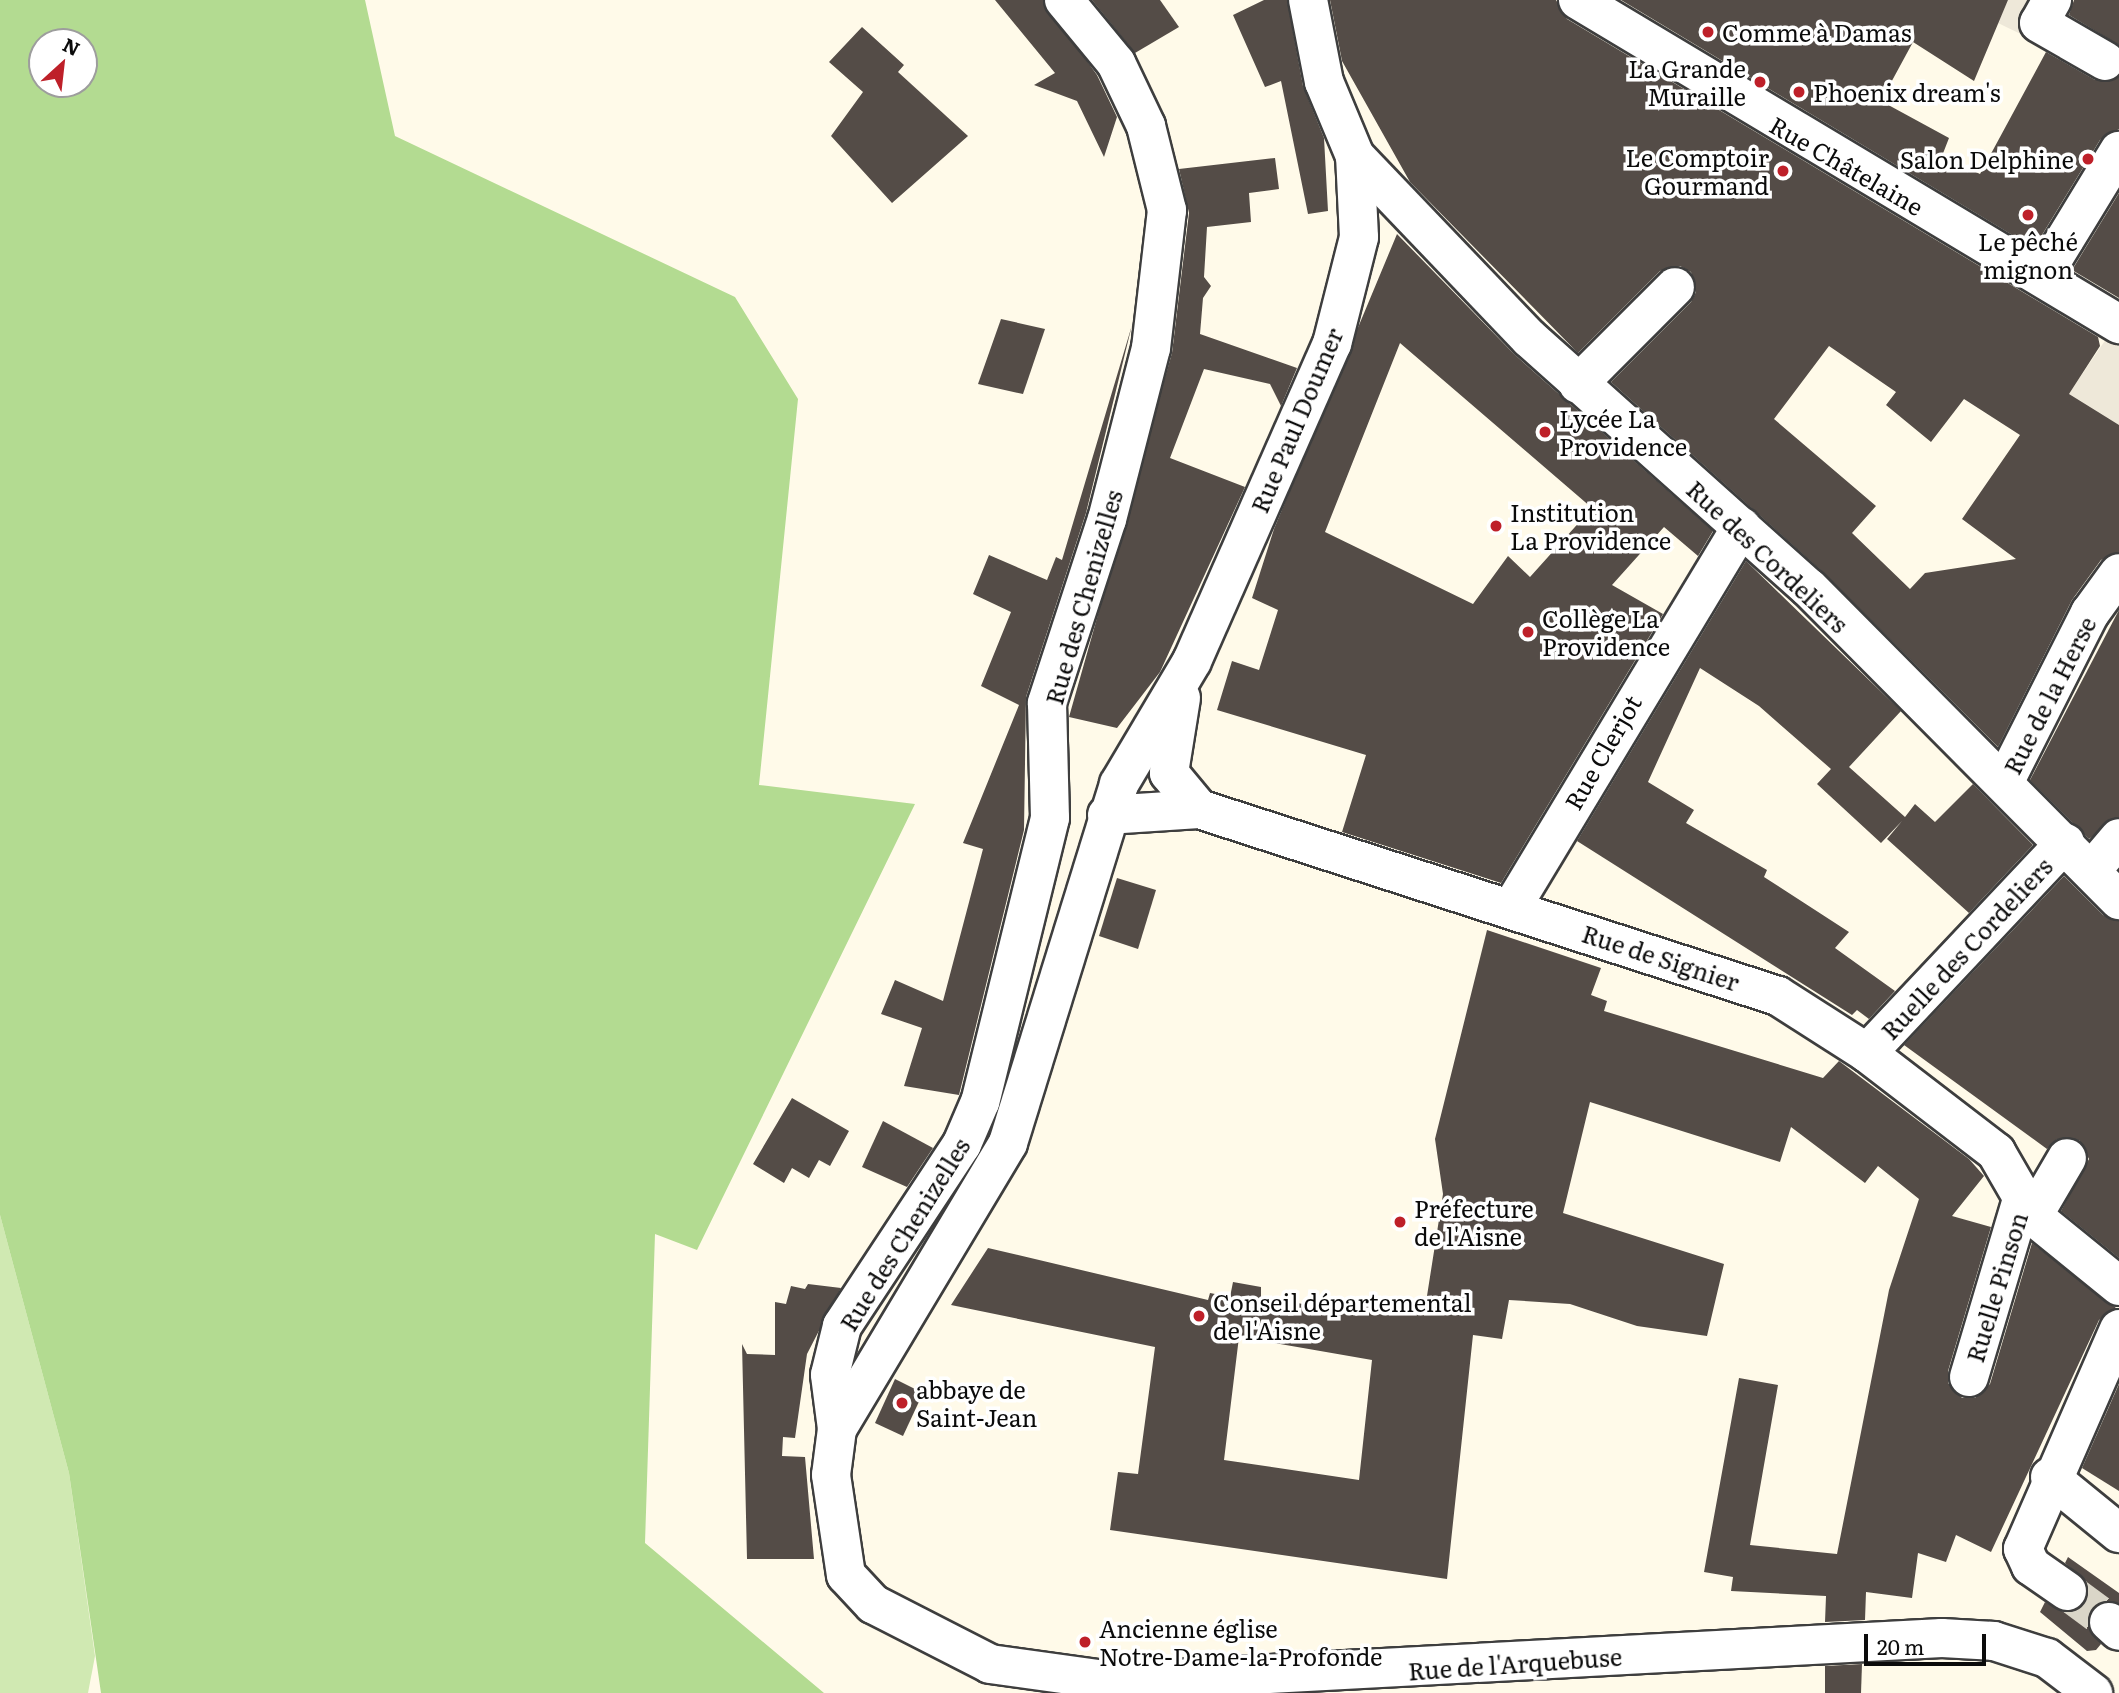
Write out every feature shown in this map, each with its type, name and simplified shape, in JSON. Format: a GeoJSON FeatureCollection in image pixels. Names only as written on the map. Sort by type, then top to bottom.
{"type":"FeatureCollection","features":[{"type":"Feature","properties":{"kind":"street","name":"Rue des Chenizelles"},"geometry":{"type":"LineString","coordinates":[[837,1429],[830,1375],[842,1326],[962,1144],[980,1101],[1050,818],[1047,702],[1107,519],[1151,348],[1167,210],[1146,126],[1116,63],[1064,0]]}},
{"type":"Feature","properties":{"kind":"street","name":"Rue Paul Doumer"},"geometry":{"type":"LineString","coordinates":[[837,1429],[1008,1143],[1107,815],[1192,661],[1332,344],[1359,237],[1354,156],[1324,82],[1308,0]]}},
{"type":"Feature","properties":{"kind":"street","name":"Rue Châtelaine"},"geometry":{"type":"LineString","coordinates":[[1578,0],[1785,129],[2119,324]]}},
{"type":"Feature","properties":{"kind":"street"},"geometry":{"type":"LineString","coordinates":[[2052,0],[2039,23],[2105,61]]}},
{"type":"Feature","properties":{"kind":"street"},"geometry":{"type":"LineString","coordinates":[[2042,278],[2119,151]]}},
{"type":"Feature","properties":{"kind":"street","name":"Rue des Cordeliers"},"geometry":{"type":"LineString","coordinates":[[1354,156],[1578,384],[1741,527],[2065,843],[2119,900]]}},
{"type":"Feature","properties":{"kind":"street"},"geometry":{"type":"LineString","coordinates":[[1578,384],[1675,287]]}},
{"type":"Feature","properties":{"kind":"street","name":"Rue Clerjot"},"geometry":{"type":"LineString","coordinates":[[1512,907],[1741,527]]}},
{"type":"Feature","properties":{"kind":"street","name":"Rue de la Herse"},"geometry":{"type":"LineString","coordinates":[[2004,783],[2090,613],[2119,573]]}},
{"type":"Feature","properties":{"kind":"street"},"geometry":{"type":"LineString","coordinates":[[1192,661],[1173,724],[1169,773],[1199,809]]}},
{"type":"Feature","properties":{"kind":"street","name":"Rue de Signier"},"geometry":{"type":"LineString","coordinates":[[1107,815],[1199,809],[1512,907],[1778,996],[1867,1053],[1996,1152],[2028,1206],[2119,1286]]}},
{"type":"Feature","properties":{"kind":"street"},"geometry":{"type":"LineString","coordinates":[[2091,871],[2119,838]]}},
{"type":"Feature","properties":{"kind":"street","name":"Ruelle des Cordeliers"},"geometry":{"type":"LineString","coordinates":[[1867,1053],[2065,843]]}},
{"type":"Feature","properties":{"kind":"street","name":"Ruelle Pinson"},"geometry":{"type":"LineString","coordinates":[[1969,1377],[2028,1206],[2067,1158]]}},
{"type":"Feature","properties":{"kind":"street"},"geometry":{"type":"LineString","coordinates":[[2067,1591],[2032,1566],[2023,1549],[2050,1476],[2119,1329]]}},
{"type":"Feature","properties":{"kind":"street","name":"Rue de l'Arquebuse"},"geometry":{"type":"LineString","coordinates":[[837,1429],[831,1475],[846,1576],[873,1604],[990,1664],[1120,1682],[1188,1683],[1942,1638],[1994,1641],[2047,1658],[2093,1693]]}},
{"type":"Feature","properties":{"kind":"street"},"geometry":{"type":"LineString","coordinates":[[2050,1476],[2119,1533]]}},
{"type":"Feature","properties":{"kind":"green space"},"geometry":{"type":"Polygon","coordinates":[[[0,0],[365,0],[395,136],[735,297],[798,399],[759,785],[915,804],[697,1250],[655,1234],[645,1543],[824,1693],[101,1693],[69,1473],[0,1215],[0,0]]]}},
{"type":"Feature","properties":{"kind":"green space"},"geometry":{"type":"Polygon","coordinates":[[[0,1215],[69,1473],[95,1656],[88,1693],[0,1693],[0,1215]]]}},
{"type":"Feature","properties":{"kind":"shaded area"},"geometry":{"type":"Polygon","coordinates":[[[2008,0],[2073,0],[2068,11],[2105,32],[2101,46],[2033,40],[1998,23],[2008,0]]]}},
{"type":"Feature","properties":{"kind":"shaded area"},"geometry":{"type":"Polygon","coordinates":[[[2119,320],[2119,425],[2068,395],[2119,320]]]}},
{"type":"Feature","properties":{"kind":"building"},"geometry":{"type":"Polygon","coordinates":[[[995,0],[1043,0],[1097,75],[1117,117],[1104,157],[1077,101],[1034,85],[1055,73],[995,0]]]}},
{"type":"Feature","properties":{"kind":"building"},"geometry":{"type":"Polygon","coordinates":[[[1092,0],[1160,0],[1179,27],[1135,53],[1092,0]]]}},
{"type":"Feature","properties":{"kind":"building"},"geometry":{"type":"Polygon","coordinates":[[[1264,0],[1287,0],[1303,86],[1324,138],[1328,211],[1308,214],[1281,81],[1265,87],[1233,15],[1264,0]]]}},
{"type":"Feature","properties":{"kind":"building"},"geometry":{"type":"Polygon","coordinates":[[[1330,0],[1556,0],[1567,19],[2098,337],[2100,346],[2069,394],[2119,425],[2119,552],[2101,560],[2072,600],[1998,747],[1824,573],[1611,382],[1691,302],[1696,292],[1691,272],[1680,266],[1660,271],[1578,353],[1410,182],[1342,61],[1330,0]],[[1829,346],[1774,419],[1876,506],[1852,533],[1910,589],[1925,573],[2016,559],[1962,519],[2020,435],[1964,399],[1931,442],[1886,405],[1896,392],[1829,346]]]}},
{"type":"Feature","properties":{"kind":"building"},"geometry":{"type":"Polygon","coordinates":[[[1621,0],[2008,0],[1974,81],[1913,42],[1881,101],[1949,138],[1942,156],[1980,174],[2046,52],[2095,80],[2119,77],[2119,129],[2100,140],[2034,248],[1621,0]]]}},
{"type":"Feature","properties":{"kind":"building"},"geometry":{"type":"Polygon","coordinates":[[[2074,0],[2119,0],[2119,45],[2069,15],[2074,0]]]}},
{"type":"Feature","properties":{"kind":"building"},"geometry":{"type":"Polygon","coordinates":[[[862,27],[904,65],[898,72],[968,136],[892,203],[831,136],[863,92],[829,62],[862,27]]]}},
{"type":"Feature","properties":{"kind":"building"},"geometry":{"type":"Polygon","coordinates":[[[1275,158],[1279,189],[1249,193],[1251,222],[1207,227],[1204,277],[1211,286],[1203,298],[1200,334],[1297,368],[1281,406],[1270,384],[1204,369],[1170,458],[1245,487],[1160,672],[1117,728],[1069,717],[1172,353],[1189,213],[1179,169],[1275,158]]]}},
{"type":"Feature","properties":{"kind":"building"},"geometry":{"type":"Polygon","coordinates":[[[2119,193],[2119,298],[2072,270],[2119,193]]]}},
{"type":"Feature","properties":{"kind":"building","name":"Institution La Providence"},"geometry":{"type":"Polygon","coordinates":[[[1397,234],[1514,354],[1713,531],[1698,556],[1664,527],[1612,585],[1663,614],[1501,883],[1342,832],[1366,755],[1217,710],[1232,661],[1259,670],[1278,610],[1252,598],[1274,529],[1397,234]],[[1400,343],[1325,532],[1473,604],[1508,556],[1530,577],[1592,508],[1400,343]]]}},
{"type":"Feature","properties":{"kind":"building"},"geometry":{"type":"Polygon","coordinates":[[[1001,319],[1045,329],[1023,394],[978,384],[1001,319]]]}},
{"type":"Feature","properties":{"kind":"building"},"geometry":{"type":"Polygon","coordinates":[[[1132,325],[1086,513],[1026,697],[1024,830],[959,1095],[904,1086],[922,1028],[881,1014],[895,980],[943,1001],[983,849],[963,843],[1019,705],[981,686],[1011,612],[973,594],[989,555],[1047,580],[1056,557],[1062,560],[1132,325]]]}},
{"type":"Feature","properties":{"kind":"building"},"geometry":{"type":"Polygon","coordinates":[[[1746,561],[1901,711],[1849,767],[1905,817],[1915,804],[1935,822],[1973,784],[2033,845],[1969,913],[1887,839],[1902,821],[1881,843],[1817,784],[1831,769],[1759,706],[1700,668],[1648,782],[1694,810],[1686,823],[1767,870],[1764,877],[1849,932],[1835,948],[1895,991],[1869,1019],[1857,1010],[1852,1015],[1577,841],[1746,561]]]}},
{"type":"Feature","properties":{"kind":"building"},"geometry":{"type":"Polygon","coordinates":[[[2119,610],[2119,817],[2089,839],[2030,780],[2119,610]]]}},
{"type":"Feature","properties":{"kind":"building"},"geometry":{"type":"Polygon","coordinates":[[[2064,876],[2103,915],[2119,921],[2119,1258],[2061,1211],[2089,1159],[2079,1140],[2057,1139],[2047,1149],[1904,1045],[2064,876]]]}},
{"type":"Feature","properties":{"kind":"building"},"geometry":{"type":"Polygon","coordinates":[[[1117,878],[1156,890],[1138,949],[1099,936],[1117,878]]]}},
{"type":"Feature","properties":{"kind":"building"},"geometry":{"type":"Polygon","coordinates":[[[1487,930],[1601,968],[1591,995],[1607,1001],[1604,1011],[1823,1078],[1839,1061],[1969,1159],[1984,1176],[1952,1216],[1991,1227],[1948,1371],[1948,1383],[1962,1398],[1975,1398],[1990,1384],[2032,1243],[2116,1308],[2099,1320],[1991,1552],[1956,1535],[1946,1562],[1918,1553],[1912,1598],[1866,1592],[1865,1620],[1825,1622],[1826,1596],[1731,1591],[1733,1577],[1704,1572],[1739,1378],[1778,1385],[1750,1545],[1837,1554],[1889,1290],[1919,1199],[1878,1166],[1865,1183],[1791,1127],[1780,1162],[1590,1102],[1563,1213],[1724,1264],[1707,1336],[1637,1326],[1570,1304],[1509,1300],[1502,1339],[1473,1335],[1447,1579],[1110,1530],[1118,1472],[1138,1474],[1155,1347],[951,1305],[988,1248],[1208,1300],[1210,1293],[1230,1297],[1233,1282],[1261,1287],[1261,1297],[1363,1314],[1365,1305],[1424,1315],[1443,1194],[1435,1139],[1487,930]],[[1239,1337],[1224,1460],[1359,1480],[1372,1360],[1239,1337]]]}},
{"type":"Feature","properties":{"kind":"building"},"geometry":{"type":"Polygon","coordinates":[[[792,1098],[849,1131],[830,1166],[819,1160],[809,1178],[792,1168],[784,1183],[753,1164],[792,1098]]]}},
{"type":"Feature","properties":{"kind":"building"},"geometry":{"type":"Polygon","coordinates":[[[883,1121],[933,1148],[907,1187],[862,1167],[883,1121]]]}},
{"type":"Feature","properties":{"kind":"building"},"geometry":{"type":"Polygon","coordinates":[[[808,1284],[841,1288],[807,1354],[795,1438],[783,1437],[782,1456],[805,1457],[814,1559],[747,1559],[742,1344],[747,1354],[775,1355],[775,1302],[786,1304],[791,1286],[805,1289],[808,1284]]]}},
{"type":"Feature","properties":{"kind":"building","name":"abbaye de Saint-Jean"},"geometry":{"type":"Polygon","coordinates":[[[895,1379],[923,1393],[903,1436],[875,1423],[895,1379]]]}},
{"type":"Feature","properties":{"kind":"building"},"geometry":{"type":"Polygon","coordinates":[[[2119,1384],[2119,1491],[2082,1468],[2119,1384]]]}},
{"type":"Feature","properties":{"kind":"building"},"geometry":{"type":"Polygon","coordinates":[[[2068,1557],[2119,1593],[2119,1603],[2102,1601],[2088,1617],[2101,1644],[2096,1650],[2087,1651],[2040,1612],[2045,1602],[2066,1613],[2085,1603],[2087,1582],[2065,1563],[2068,1557]]]}},
{"type":"Feature","properties":{"kind":"building"},"geometry":{"type":"Polygon","coordinates":[[[1862,1664],[1861,1693],[1825,1693],[1825,1666],[1862,1664]]]}},
{"type":"Feature","properties":{"kind":"tunnel"},"geometry":{"type":"LineString","coordinates":[[2067,1591],[2109,1622]]}},
{"type":"Feature","properties":{"kind":"place","name":"Comme à Damas"},"geometry":{"type":"Point","coordinates":[1708,32]}},
{"type":"Feature","properties":{"kind":"place","name":"La Grande Muraille"},"geometry":{"type":"Point","coordinates":[1760,82]}},
{"type":"Feature","properties":{"kind":"place","name":"Phoenix dream's"},"geometry":{"type":"Point","coordinates":[1799,92]}},
{"type":"Feature","properties":{"kind":"place","name":"Salon Delphine"},"geometry":{"type":"Point","coordinates":[2088,159]}},
{"type":"Feature","properties":{"kind":"place","name":"Le Comptoir Gourmand"},"geometry":{"type":"Point","coordinates":[1783,171]}},
{"type":"Feature","properties":{"kind":"place","name":"Le pêché mignon"},"geometry":{"type":"Point","coordinates":[2028,215]}},
{"type":"Feature","properties":{"kind":"place","name":"Lycée La Providence"},"geometry":{"type":"Point","coordinates":[1545,432]}},
{"type":"Feature","properties":{"kind":"place","name":"Institution La Providence"},"geometry":{"type":"Point","coordinates":[1496,526]}},
{"type":"Feature","properties":{"kind":"place","name":"Collège La Providence"},"geometry":{"type":"Point","coordinates":[1528,632]}},
{"type":"Feature","properties":{"kind":"place","name":"Préfecture de l'Aisne"},"geometry":{"type":"Point","coordinates":[1400,1222]}},
{"type":"Feature","properties":{"kind":"place","name":"Conseil départemental de l'Aisne"},"geometry":{"type":"Point","coordinates":[1199,1316]}},
{"type":"Feature","properties":{"kind":"place","name":"abbaye de Saint-Jean"},"geometry":{"type":"Point","coordinates":[902,1403]}},
{"type":"Feature","properties":{"kind":"place","name":"Ancienne église Notre-Dame-la-Profonde"},"geometry":{"type":"Point","coordinates":[1085,1642]}}]}
